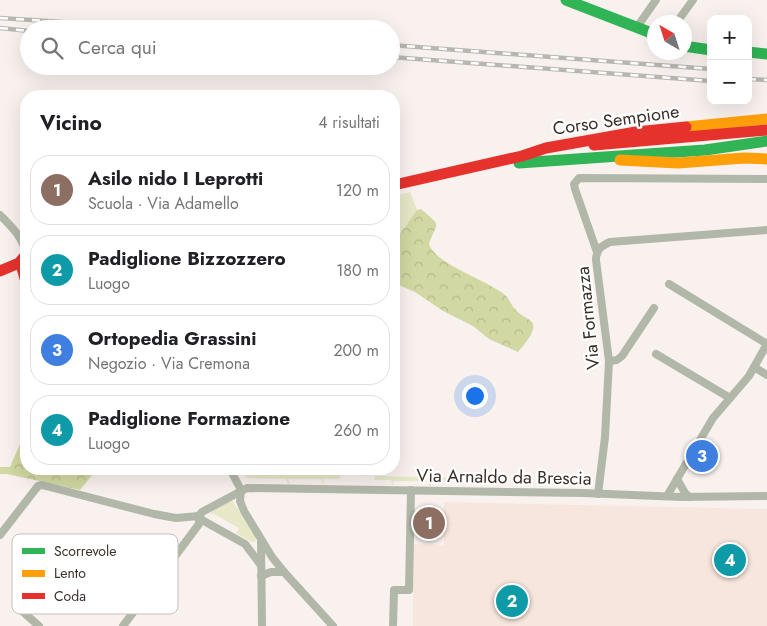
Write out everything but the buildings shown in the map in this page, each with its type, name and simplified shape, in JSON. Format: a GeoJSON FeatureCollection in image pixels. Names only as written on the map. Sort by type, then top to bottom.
{"type":"FeatureCollection","features":[{"type":"Feature","properties":{"kind":"main road"},"geometry":{"type":"LineString","coordinates":[[566,0],[647,32]]}},
{"type":"Feature","properties":{"kind":"main road"},"geometry":{"type":"LineString","coordinates":[[692,47],[707,50]]}},
{"type":"Feature","properties":{"kind":"main road"},"geometry":{"type":"LineString","coordinates":[[752,52],[767,54]]}},
{"type":"Feature","properties":{"kind":"main road","name":"Corso Sempione"},"geometry":{"type":"LineString","coordinates":[[400,184],[522,156],[546,148],[622,134],[767,119]]}},
{"type":"Feature","properties":{"kind":"main road"},"geometry":{"type":"LineString","coordinates":[[522,156],[618,142],[767,130]]}},
{"type":"Feature","properties":{"kind":"main road","name":"Corso Sempione"},"geometry":{"type":"LineString","coordinates":[[472,168],[568,158],[673,153],[742,146],[767,141]]}},
{"type":"Feature","properties":{"kind":"main road"},"geometry":{"type":"LineString","coordinates":[[742,146],[767,146]]}},
{"type":"Feature","properties":{"kind":"main road"},"geometry":{"type":"LineString","coordinates":[[568,158],[678,163],[728,158],[767,159]]}},
{"type":"Feature","properties":{"kind":"main road"},"geometry":{"type":"LineString","coordinates":[[0,271],[20,262]]}},
{"type":"Feature","properties":{"kind":"main road"},"geometry":{"type":"LineString","coordinates":[[0,271],[20,277]]}},
{"type":"Feature","properties":{"kind":"street"},"geometry":{"type":"LineString","coordinates":[[637,28],[656,0]]}},
{"type":"Feature","properties":{"kind":"street"},"geometry":{"type":"LineString","coordinates":[[682,15],[693,0]]}},
{"type":"Feature","properties":{"kind":"street"},"geometry":{"type":"LineString","coordinates":[[597,252],[575,189],[574,184],[579,178],[767,179]]}},
{"type":"Feature","properties":{"kind":"street"},"geometry":{"type":"LineString","coordinates":[[0,214],[20,237]]}},
{"type":"Feature","properties":{"kind":"street","name":"Via Formazza"},"geometry":{"type":"LineString","coordinates":[[598,494],[605,436],[609,361],[596,260],[597,252],[610,242],[767,230]]}},
{"type":"Feature","properties":{"kind":"street"},"geometry":{"type":"LineString","coordinates":[[667,496],[712,418],[744,382],[767,344],[670,284]]}},
{"type":"Feature","properties":{"kind":"street"},"geometry":{"type":"LineString","coordinates":[[609,361],[617,360],[620,357],[654,308]]}},
{"type":"Feature","properties":{"kind":"street"},"geometry":{"type":"LineString","coordinates":[[656,354],[730,398]]}},
{"type":"Feature","properties":{"kind":"street"},"geometry":{"type":"LineString","coordinates":[[754,367],[767,375]]}},
{"type":"Feature","properties":{"kind":"street"},"geometry":{"type":"LineString","coordinates":[[234,475],[241,490],[241,506],[261,539],[284,572],[333,626]]}},
{"type":"Feature","properties":{"kind":"street"},"geometry":{"type":"LineString","coordinates":[[677,478],[685,493],[690,496]]}},
{"type":"Feature","properties":{"kind":"street"},"geometry":{"type":"LineString","coordinates":[[0,535],[38,486],[42,485],[154,514],[176,518],[199,516]]}},
{"type":"Feature","properties":{"kind":"street","name":"Via Arnaldo da Brescia"},"geometry":{"type":"LineString","coordinates":[[241,490],[248,488],[681,497],[767,496]]}},
{"type":"Feature","properties":{"kind":"street"},"geometry":{"type":"LineString","coordinates":[[178,552],[199,524],[199,516],[202,512],[241,490]]}},
{"type":"Feature","properties":{"kind":"street"},"geometry":{"type":"LineString","coordinates":[[393,626],[394,590],[409,590],[411,490]]}},
{"type":"Feature","properties":{"kind":"street"},"geometry":{"type":"LineString","coordinates":[[199,516],[202,520],[242,542],[251,550],[260,566]]}},
{"type":"Feature","properties":{"kind":"street"},"geometry":{"type":"LineString","coordinates":[[242,542],[254,545],[261,539]]}},
{"type":"Feature","properties":{"kind":"street"},"geometry":{"type":"LineString","coordinates":[[261,539],[262,626]]}},
{"type":"Feature","properties":{"kind":"street"},"geometry":{"type":"LineString","coordinates":[[261,576],[270,572],[284,572]]}},
{"type":"Feature","properties":{"kind":"street"},"geometry":{"type":"LineString","coordinates":[[25,614],[39,626]]}},
{"type":"Feature","properties":{"kind":"street"},"geometry":{"type":"LineString","coordinates":[[123,626],[132,614]]}},
{"type":"Feature","properties":{"kind":"shaded area"},"geometry":{"type":"Polygon","coordinates":[[[444,502],[767,509],[767,626],[413,626],[413,544],[444,545],[444,502]]]}},
{"type":"Feature","properties":{"kind":"green space"},"geometry":{"type":"Polygon","coordinates":[[[410,192],[417,210],[400,234],[400,194],[410,192]]]}},
{"type":"Feature","properties":{"kind":"green space"},"geometry":{"type":"Polygon","coordinates":[[[421,209],[435,222],[436,227],[429,244],[433,251],[451,265],[505,295],[518,312],[532,322],[532,333],[518,352],[489,339],[473,326],[443,311],[415,292],[400,286],[400,234],[417,210],[421,209]]]}},
{"type":"Feature","properties":{"kind":"green space"},"geometry":{"type":"Polygon","coordinates":[[[20,444],[20,475],[92,475],[80,490],[0,474],[0,467],[10,467],[20,444]]]}},
{"type":"Feature","properties":{"kind":"green space"},"geometry":{"type":"Polygon","coordinates":[[[245,475],[340,475],[340,479],[323,479],[324,484],[321,479],[288,479],[290,484],[288,484],[286,479],[247,478],[245,475]]]}},
{"type":"Feature","properties":{"kind":"green space"},"geometry":{"type":"Polygon","coordinates":[[[375,476],[420,477],[420,481],[393,481],[394,486],[391,480],[374,480],[375,476]]]}},
{"type":"Feature","properties":{"kind":"green space"},"geometry":{"type":"Polygon","coordinates":[[[427,477],[481,479],[481,482],[463,481],[465,486],[461,481],[429,481],[431,486],[429,486],[427,477]]]}},
{"type":"Feature","properties":{"kind":"green space"},"geometry":{"type":"Polygon","coordinates":[[[232,500],[256,538],[255,542],[236,533],[239,528],[212,513],[208,518],[212,511],[232,500]]]}},
{"type":"Feature","properties":{"kind":"railway"},"geometry":{"type":"LineString","coordinates":[[0,18],[31,20]]}},
{"type":"Feature","properties":{"kind":"railway"},"geometry":{"type":"LineString","coordinates":[[0,28],[20,30]]}},
{"type":"Feature","properties":{"kind":"railway"},"geometry":{"type":"LineString","coordinates":[[400,46],[707,69]]}},
{"type":"Feature","properties":{"kind":"railway"},"geometry":{"type":"LineString","coordinates":[[400,58],[707,81]]}},
{"type":"Feature","properties":{"kind":"railway"},"geometry":{"type":"LineString","coordinates":[[752,79],[767,80]]}},
{"type":"Feature","properties":{"kind":"traffic: fast"},"geometry":{"type":"LineString","coordinates":[[566,0],[647,31]]}},
{"type":"Feature","properties":{"kind":"traffic: fast"},"geometry":{"type":"LineString","coordinates":[[692,47],[707,49]]}},
{"type":"Feature","properties":{"kind":"traffic: fast"},"geometry":{"type":"LineString","coordinates":[[752,52],[767,54]]}},
{"type":"Feature","properties":{"kind":"traffic: fast"},"geometry":{"type":"LineString","coordinates":[[519,163],[705,150],[767,141]]}},
{"type":"Feature","properties":{"kind":"traffic: slow"},"geometry":{"type":"LineString","coordinates":[[686,127],[767,119]]}},
{"type":"Feature","properties":{"kind":"traffic: slow"},"geometry":{"type":"LineString","coordinates":[[620,160],[678,163],[744,158],[767,159]]}},
{"type":"Feature","properties":{"kind":"traffic: jam"},"geometry":{"type":"LineString","coordinates":[[400,184],[522,156],[546,148],[636,132],[686,127]]}},
{"type":"Feature","properties":{"kind":"traffic: jam"},"geometry":{"type":"LineString","coordinates":[[594,145],[767,130]]}},
{"type":"Feature","properties":{"kind":"traffic: jam"},"geometry":{"type":"LineString","coordinates":[[0,271],[20,262]]}},
{"type":"Feature","properties":{"kind":"place","name":"Ortopedia Grassini"},"geometry":{"type":"Point","coordinates":[702,456]}},
{"type":"Feature","properties":{"kind":"place","name":"Asilo nido I Leprotti"},"geometry":{"type":"Point","coordinates":[429,523]}},
{"type":"Feature","properties":{"kind":"place","name":"Padiglione Formazione"},"geometry":{"type":"Point","coordinates":[730,560]}},
{"type":"Feature","properties":{"kind":"place","name":"Padiglione Bizzozzero"},"geometry":{"type":"Point","coordinates":[512,601]}}]}
